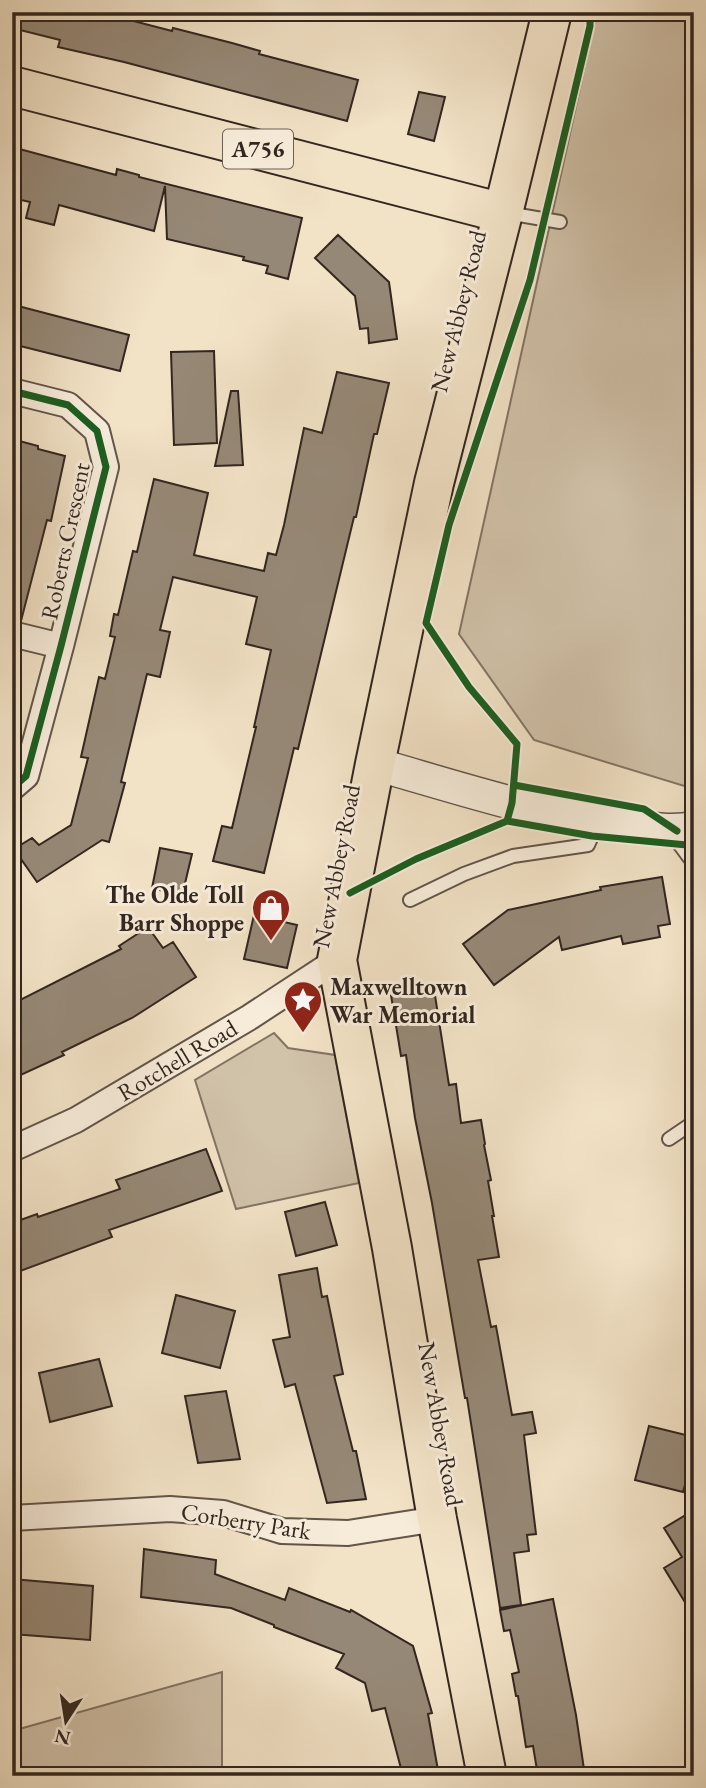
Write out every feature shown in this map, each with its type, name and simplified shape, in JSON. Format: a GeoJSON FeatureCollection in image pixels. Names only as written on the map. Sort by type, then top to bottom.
{"type":"FeatureCollection","features":[{"type":"Feature","properties":{"kind":"main road","name":"New Abbey Road"},"geometry":{"type":"LineString","coordinates":[[487,1776],[437,1519],[392,1248],[337,960],[434,483],[552,12]]}},
{"type":"Feature","properties":{"kind":"main road","name":"A756"},"geometry":{"type":"LineString","coordinates":[[12,86],[503,213]]}},
{"type":"Feature","properties":{"kind":"street","name":"Roberts Crescent"},"geometry":{"type":"LineString","coordinates":[[12,391],[68,405],[97,431],[106,467],[26,776],[12,788]]}},
{"type":"Feature","properties":{"kind":"street"},"geometry":{"type":"LineString","coordinates":[[12,634],[61,646]]}},
{"type":"Feature","properties":{"kind":"street"},"geometry":{"type":"LineString","coordinates":[[375,764],[512,803],[688,838]]}},
{"type":"Feature","properties":{"kind":"street","name":"Rotchell Road"},"geometry":{"type":"LineString","coordinates":[[12,1149],[76,1120],[250,1017],[337,960]]}},
{"type":"Feature","properties":{"kind":"street","name":"Corberry Park"},"geometry":{"type":"LineString","coordinates":[[12,1518],[170,1509],[223,1513],[282,1531],[348,1534],[437,1519]]}},
{"type":"Feature","properties":{"kind":"lane"},"geometry":{"type":"LineString","coordinates":[[503,213],[560,222]]}},
{"type":"Feature","properties":{"kind":"lane"},"geometry":{"type":"LineString","coordinates":[[410,900],[464,874],[513,856],[588,845],[598,822]]}},
{"type":"Feature","properties":{"kind":"lane"},"geometry":{"type":"LineString","coordinates":[[670,1139],[694,1122]]}},
{"type":"Feature","properties":{"kind":"shaded area"},"geometry":{"type":"Polygon","coordinates":[[[597,12],[694,12],[694,789],[534,740],[459,634],[597,12]]]}},
{"type":"Feature","properties":{"kind":"shaded area"},"geometry":{"type":"Polygon","coordinates":[[[274,1033],[288,1048],[335,1055],[359,1183],[236,1209],[195,1080],[274,1033]]]}},
{"type":"Feature","properties":{"kind":"shaded area"},"geometry":{"type":"Polygon","coordinates":[[[222,1672],[222,1776],[12,1776],[12,1731],[222,1672]]]}},
{"type":"Feature","properties":{"kind":"building"},"geometry":{"type":"Polygon","coordinates":[[[12,12],[99,12],[232,43],[260,51],[259,54],[358,80],[347,121],[58,47],[60,40],[12,28],[12,12]]]}},
{"type":"Feature","properties":{"kind":"building"},"geometry":{"type":"Polygon","coordinates":[[[419,92],[445,97],[434,141],[408,134],[419,92]]]}},
{"type":"Feature","properties":{"kind":"building"},"geometry":{"type":"Polygon","coordinates":[[[12,147],[116,175],[117,169],[139,177],[302,218],[288,279],[266,273],[268,266],[243,260],[244,257],[167,239],[165,186],[154,231],[59,205],[54,225],[26,218],[30,202],[12,198],[12,147]]]}},
{"type":"Feature","properties":{"kind":"building"},"geometry":{"type":"Polygon","coordinates":[[[338,235],[389,282],[397,339],[369,343],[368,328],[360,329],[355,296],[315,258],[338,235]]]}},
{"type":"Feature","properties":{"kind":"building"},"geometry":{"type":"Polygon","coordinates":[[[18,306],[129,335],[120,371],[12,344],[12,325],[18,306]]]}},
{"type":"Feature","properties":{"kind":"building"},"geometry":{"type":"Polygon","coordinates":[[[214,351],[217,443],[174,445],[171,352],[214,351]]]}},
{"type":"Feature","properties":{"kind":"building"},"geometry":{"type":"Polygon","coordinates":[[[337,372],[389,383],[377,434],[374,434],[298,749],[294,748],[264,873],[213,861],[222,826],[232,828],[271,650],[246,644],[257,597],[173,577],[160,630],[170,632],[160,677],[147,674],[121,782],[125,783],[109,842],[102,840],[37,882],[14,849],[32,838],[39,845],[71,825],[88,758],[81,757],[99,677],[105,679],[115,637],[110,636],[114,614],[118,615],[133,551],[137,552],[154,479],[208,493],[194,555],[264,571],[268,553],[276,555],[304,428],[322,433],[337,372]]]}},
{"type":"Feature","properties":{"kind":"building"},"geometry":{"type":"Polygon","coordinates":[[[231,391],[238,391],[243,465],[215,466],[231,391]]]}},
{"type":"Feature","properties":{"kind":"building"},"geometry":{"type":"Polygon","coordinates":[[[12,439],[65,456],[51,521],[47,520],[21,621],[12,620],[12,439]]]}},
{"type":"Feature","properties":{"kind":"building"},"geometry":{"type":"Polygon","coordinates":[[[160,848],[192,854],[182,896],[152,888],[160,848]]]}},
{"type":"Feature","properties":{"kind":"building"},"geometry":{"type":"Polygon","coordinates":[[[662,877],[670,924],[658,926],[660,937],[623,944],[621,936],[562,950],[559,937],[494,985],[463,944],[508,910],[601,890],[600,887],[662,877]]]}},
{"type":"Feature","properties":{"kind":"building","name":"The Olde Toll Barr Shoppe"},"geometry":{"type":"Polygon","coordinates":[[[254,915],[297,925],[287,968],[244,959],[254,915]]]}},
{"type":"Feature","properties":{"kind":"building"},"geometry":{"type":"Polygon","coordinates":[[[148,927],[163,948],[173,942],[196,977],[132,1018],[62,1052],[64,1055],[12,1079],[12,1004],[121,949],[119,946],[148,927]]]}},
{"type":"Feature","properties":{"kind":"building"},"geometry":{"type":"Polygon","coordinates":[[[434,989],[449,1085],[456,1084],[461,1123],[481,1120],[499,1257],[478,1260],[491,1327],[496,1326],[512,1415],[532,1412],[536,1433],[524,1435],[536,1534],[527,1535],[529,1551],[514,1553],[521,1605],[500,1608],[467,1398],[415,1118],[406,1055],[401,1056],[391,995],[434,989]]]}},
{"type":"Feature","properties":{"kind":"building"},"geometry":{"type":"Polygon","coordinates":[[[206,1149],[222,1191],[109,1230],[112,1237],[12,1274],[12,1223],[120,1189],[116,1180],[206,1149]]]}},
{"type":"Feature","properties":{"kind":"building"},"geometry":{"type":"Polygon","coordinates":[[[325,1202],[337,1245],[296,1256],[285,1212],[325,1202]]]}},
{"type":"Feature","properties":{"kind":"building"},"geometry":{"type":"Polygon","coordinates":[[[317,1268],[322,1297],[327,1296],[343,1374],[334,1376],[353,1451],[356,1451],[366,1499],[327,1503],[295,1384],[285,1387],[273,1340],[290,1337],[279,1275],[317,1268]]]}},
{"type":"Feature","properties":{"kind":"building"},"geometry":{"type":"Polygon","coordinates":[[[176,1295],[235,1311],[220,1368],[162,1353],[176,1295]]]}},
{"type":"Feature","properties":{"kind":"building"},"geometry":{"type":"Polygon","coordinates":[[[99,1359],[112,1406],[50,1422],[39,1373],[99,1359]]]}},
{"type":"Feature","properties":{"kind":"building"},"geometry":{"type":"Polygon","coordinates":[[[226,1391],[240,1459],[198,1463],[185,1396],[226,1391]]]}},
{"type":"Feature","properties":{"kind":"building"},"geometry":{"type":"Polygon","coordinates":[[[649,1426],[694,1437],[694,1453],[683,1492],[635,1480],[649,1426]]]}},
{"type":"Feature","properties":{"kind":"building"},"geometry":{"type":"Polygon","coordinates":[[[694,1510],[694,1617],[664,1568],[682,1557],[664,1528],[694,1510]]]}},
{"type":"Feature","properties":{"kind":"building"},"geometry":{"type":"Polygon","coordinates":[[[144,1549],[216,1560],[215,1574],[285,1600],[289,1588],[350,1612],[351,1610],[413,1646],[432,1713],[428,1714],[439,1776],[403,1776],[385,1708],[372,1711],[365,1683],[336,1668],[344,1654],[231,1608],[141,1597],[144,1549]]]}},
{"type":"Feature","properties":{"kind":"building"},"geometry":{"type":"Polygon","coordinates":[[[12,1579],[93,1586],[90,1640],[12,1634],[12,1579]]]}},
{"type":"Feature","properties":{"kind":"building"},"geometry":{"type":"Polygon","coordinates":[[[553,1599],[585,1776],[538,1776],[533,1746],[526,1747],[516,1696],[512,1674],[519,1672],[510,1630],[504,1631],[500,1610],[553,1599]]]}},
{"type":"Feature","properties":{"kind":"cycle path"},"geometry":{"type":"LineString","coordinates":[[350,893],[416,859],[507,821],[512,803],[517,744],[469,687],[426,623],[449,525],[530,280],[590,26],[590,12]]}},
{"type":"Feature","properties":{"kind":"cycle path"},"geometry":{"type":"LineString","coordinates":[[12,391],[68,405],[97,431],[106,467],[26,776],[12,788]]}},
{"type":"Feature","properties":{"kind":"cycle path"},"geometry":{"type":"LineString","coordinates":[[514,785],[644,809],[677,831]]}},
{"type":"Feature","properties":{"kind":"cycle path"},"geometry":{"type":"LineString","coordinates":[[507,821],[592,836],[687,845]]}},
{"type":"Feature","properties":{"kind":"place","name":"The Olde Toll Barr Shoppe"},"geometry":{"type":"Point","coordinates":[271,942]}},
{"type":"Feature","properties":{"kind":"place","name":"Maxwelltown War Memorial"},"geometry":{"type":"Point","coordinates":[303,1034]}}]}
